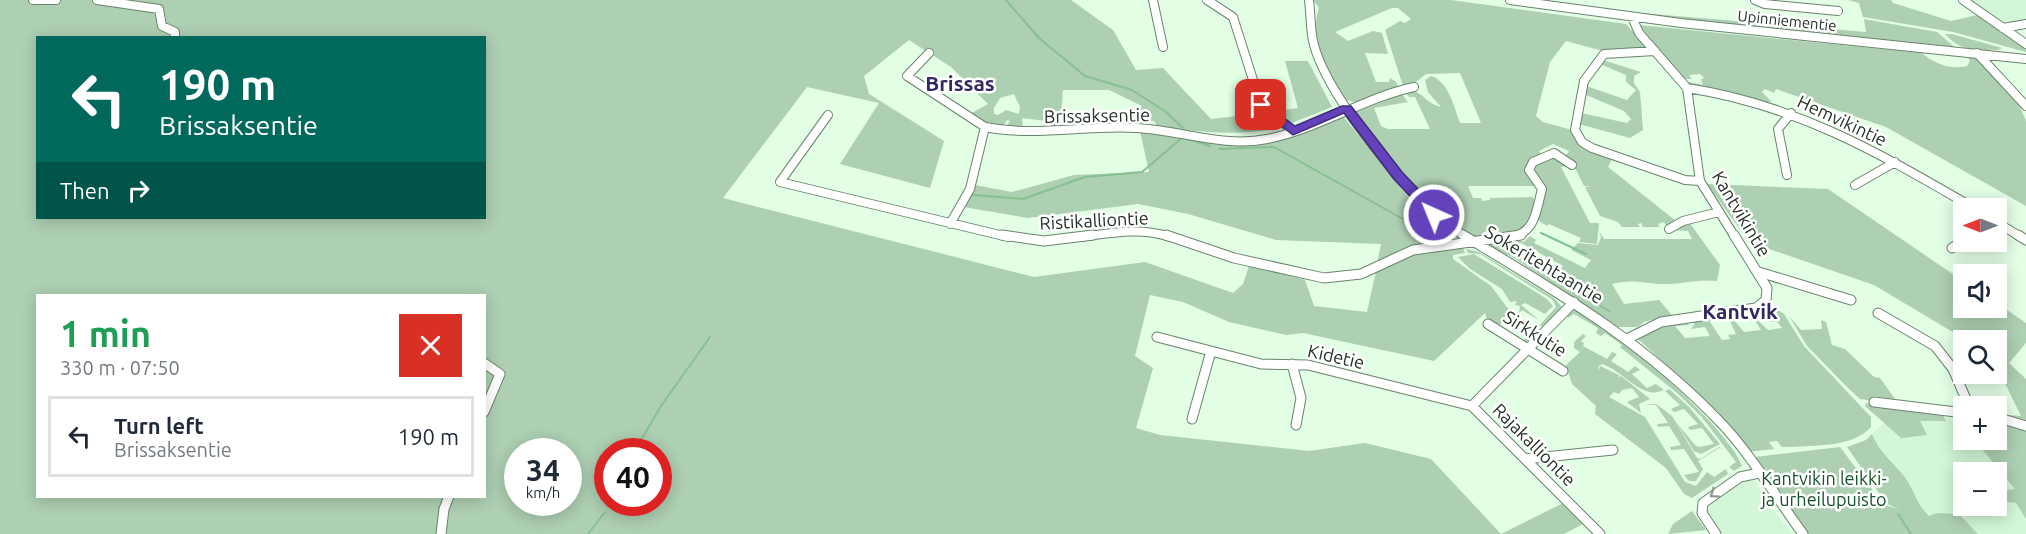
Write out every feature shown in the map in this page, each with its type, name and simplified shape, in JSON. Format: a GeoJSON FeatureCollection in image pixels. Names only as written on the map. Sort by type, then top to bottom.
{"type":"FeatureCollection","features":[{"type":"Feature","properties":{"kind":"street"},"geometry":{"type":"LineString","coordinates":[[33,0],[56,0]]}},
{"type":"Feature","properties":{"kind":"street"},"geometry":{"type":"LineString","coordinates":[[97,0],[118,4],[148,4],[159,9],[162,26],[175,32],[175,36]]}},
{"type":"Feature","properties":{"kind":"street"},"geometry":{"type":"LineString","coordinates":[[1147,0],[1154,31],[1159,33]]}},
{"type":"Feature","properties":{"kind":"street"},"geometry":{"type":"LineString","coordinates":[[1153,0],[1163,47]]}},
{"type":"Feature","properties":{"kind":"street"},"geometry":{"type":"LineString","coordinates":[[1207,0],[1233,17],[1261,105],[1293,131]]}},
{"type":"Feature","properties":{"kind":"street","name":"Sokeritehtaantie"},"geometry":{"type":"LineString","coordinates":[[1309,0],[1314,45],[1325,72],[1347,108],[1420,200],[1434,215],[1475,243],[1629,338],[1695,395],[1723,425],[1803,534]]}},
{"type":"Feature","properties":{"kind":"street","name":"Upinniementie"},"geometry":{"type":"LineString","coordinates":[[1510,0],[1632,17],[2026,59]]}},
{"type":"Feature","properties":{"kind":"street"},"geometry":{"type":"LineString","coordinates":[[1572,0],[1575,9]]}},
{"type":"Feature","properties":{"kind":"street"},"geometry":{"type":"LineString","coordinates":[[1755,0],[1765,4],[1838,11]]}},
{"type":"Feature","properties":{"kind":"street"},"geometry":{"type":"LineString","coordinates":[[1963,0],[2026,44]]}},
{"type":"Feature","properties":{"kind":"street","name":"Kantvikintie"},"geometry":{"type":"LineString","coordinates":[[1629,338],[1661,322],[1756,308],[1766,300],[1767,294],[1759,272],[1700,181],[1691,97],[1687,88],[1636,28],[1632,17]]}},
{"type":"Feature","properties":{"kind":"street"},"geometry":{"type":"LineString","coordinates":[[2003,28],[2026,24]]}},
{"type":"Feature","properties":{"kind":"street"},"geometry":{"type":"LineString","coordinates":[[1655,51],[1604,54],[1584,81],[1575,130],[1577,136],[1582,142],[1601,151],[1685,180],[1700,181]]}},
{"type":"Feature","properties":{"kind":"street"},"geometry":{"type":"LineString","coordinates":[[929,53],[907,76],[985,127],[970,189],[950,224]]}},
{"type":"Feature","properties":{"kind":"street"},"geometry":{"type":"LineString","coordinates":[[1974,53],[2026,106]]}},
{"type":"Feature","properties":{"kind":"street","name":"Brissaksentie"},"geometry":{"type":"LineString","coordinates":[[985,127],[1024,133],[1137,128],[1234,142],[1266,140],[1347,108],[1414,87]]}},
{"type":"Feature","properties":{"kind":"street","name":"Hemvikintie"},"geometry":{"type":"LineString","coordinates":[[1687,88],[1758,101],[1851,137],[1957,198]]}},
{"type":"Feature","properties":{"kind":"street"},"geometry":{"type":"LineString","coordinates":[[1786,175],[1778,129],[1791,113]]}},
{"type":"Feature","properties":{"kind":"street","name":"Ristikalliontie"},"geometry":{"type":"LineString","coordinates":[[828,115],[780,182],[1009,237],[1044,241],[1129,231],[1156,232],[1242,260],[1324,279],[1361,274],[1413,250],[1507,239],[1528,232],[1533,225],[1542,189],[1529,170],[1533,162],[1554,153],[1572,165]]}},
{"type":"Feature","properties":{"kind":"street"},"geometry":{"type":"LineString","coordinates":[[1855,185],[1895,162]]}},
{"type":"Feature","properties":{"kind":"street"},"geometry":{"type":"LineString","coordinates":[[1669,229],[1683,221],[1719,212]]}},
{"type":"Feature","properties":{"kind":"street"},"geometry":{"type":"LineString","coordinates":[[2007,229],[2026,240]]}},
{"type":"Feature","properties":{"kind":"street"},"geometry":{"type":"LineString","coordinates":[[1759,272],[1851,300]]}},
{"type":"Feature","properties":{"kind":"street","name":"Rajakalliontie"},"geometry":{"type":"LineString","coordinates":[[1574,302],[1477,398],[1472,406],[1600,534]]}},
{"type":"Feature","properties":{"kind":"street"},"geometry":{"type":"LineString","coordinates":[[1878,313],[1935,346],[1953,369],[1964,396]]}},
{"type":"Feature","properties":{"kind":"street","name":"Sirkkutie"},"geometry":{"type":"LineString","coordinates":[[1488,324],[1563,371]]}},
{"type":"Feature","properties":{"kind":"street","name":"Kidetie"},"geometry":{"type":"LineString","coordinates":[[1157,337],[1261,363],[1308,365],[1472,406]]}},
{"type":"Feature","properties":{"kind":"street"},"geometry":{"type":"LineString","coordinates":[[1192,419],[1211,351]]}},
{"type":"Feature","properties":{"kind":"street"},"geometry":{"type":"LineString","coordinates":[[486,364],[500,374],[486,407]]}},
{"type":"Feature","properties":{"kind":"street"},"geometry":{"type":"LineString","coordinates":[[1292,364],[1301,398],[1296,425]]}},
{"type":"Feature","properties":{"kind":"street"},"geometry":{"type":"LineString","coordinates":[[1874,402],[1953,412]]}},
{"type":"Feature","properties":{"kind":"street"},"geometry":{"type":"LineString","coordinates":[[2007,420],[2026,426]]}},
{"type":"Feature","properties":{"kind":"street"},"geometry":{"type":"LineString","coordinates":[[1526,459],[1613,450]]}},
{"type":"Feature","properties":{"kind":"street"},"geometry":{"type":"LineString","coordinates":[[1716,534],[1702,513],[1702,502],[1740,477],[1759,473]]}},
{"type":"Feature","properties":{"kind":"street"},"geometry":{"type":"LineString","coordinates":[[441,534],[444,509],[448,498]]}},
{"type":"Feature","properties":{"kind":"shaded area"},"geometry":{"type":"Polygon","coordinates":[[[1970,0],[2026,0],[2026,21],[2005,24],[1970,0]]]}},
{"type":"Feature","properties":{"kind":"shaded area"},"geometry":{"type":"Polygon","coordinates":[[[1928,416],[1950,419],[1953,424],[1953,450],[1983,450],[1993,462],[1953,462],[1953,516],[2007,516],[2007,478],[2016,489],[2016,503],[2026,519],[2026,534],[1964,534],[1932,519],[1920,508],[1905,477],[1878,448],[1872,434],[1882,425],[1928,416]]]}},
{"type":"Feature","properties":{"kind":"shaded area"},"geometry":{"type":"Polygon","coordinates":[[[1753,478],[1775,513],[1793,534],[1719,534],[1706,513],[1706,504],[1739,482],[1753,478]]]}},
{"type":"Feature","properties":{"kind":"green space"},"geometry":{"type":"Polygon","coordinates":[[[0,0],[1071,0],[1113,30],[1136,70],[1163,68],[1211,119],[1264,113],[1281,127],[1234,133],[1157,126],[1154,121],[1149,121],[1144,125],[1131,124],[1142,106],[1109,90],[1063,90],[1060,127],[1030,130],[1032,127],[1051,126],[1058,120],[1054,115],[1046,121],[1022,118],[1023,130],[1005,128],[1010,121],[1007,120],[1002,128],[968,115],[988,104],[951,67],[909,40],[864,76],[869,94],[944,141],[930,188],[840,164],[879,103],[807,87],[723,198],[1034,277],[1145,262],[1233,293],[1243,284],[1249,266],[1305,280],[1314,306],[1367,312],[1376,271],[1411,255],[1463,248],[1465,253],[1453,255],[1453,259],[1491,286],[1512,314],[1506,317],[1499,326],[1522,341],[1527,338],[1529,340],[1525,344],[1488,323],[1485,313],[1434,361],[1303,333],[1286,335],[1229,322],[1183,302],[1150,295],[1135,356],[1153,368],[1136,428],[1160,435],[1309,451],[1365,443],[1431,459],[1501,534],[0,534],[0,0]],[[1014,94],[1000,98],[994,108],[994,114],[998,115],[1006,110],[1019,114],[1020,107],[1014,94]]]}},
{"type":"Feature","properties":{"kind":"green space"},"geometry":{"type":"Polygon","coordinates":[[[1313,0],[1451,0],[1626,24],[1648,49],[1603,51],[1566,41],[1550,62],[1536,116],[1543,122],[1572,130],[1579,142],[1613,157],[1608,167],[1676,221],[1666,226],[1664,222],[1658,224],[1660,227],[1643,227],[1641,223],[1638,224],[1640,227],[1622,227],[1618,222],[1600,216],[1585,187],[1591,186],[1584,186],[1573,164],[1565,157],[1569,151],[1553,144],[1539,151],[1542,155],[1530,161],[1526,167],[1538,188],[1534,186],[1468,186],[1473,198],[1481,198],[1482,201],[1490,200],[1490,198],[1532,197],[1536,201],[1531,218],[1522,231],[1474,238],[1429,206],[1386,157],[1354,114],[1355,110],[1401,93],[1408,102],[1374,108],[1381,126],[1388,129],[1430,129],[1415,97],[1409,97],[1404,91],[1408,89],[1414,91],[1441,107],[1428,92],[1425,80],[1431,76],[1447,89],[1460,123],[1481,123],[1460,73],[1426,74],[1416,82],[1403,86],[1385,30],[1400,21],[1405,23],[1411,19],[1398,8],[1392,8],[1335,32],[1348,41],[1373,31],[1382,33],[1388,54],[1365,53],[1376,82],[1389,82],[1390,78],[1399,88],[1355,102],[1345,100],[1331,77],[1317,44],[1316,20],[1319,8],[1313,0]]]}},
{"type":"Feature","properties":{"kind":"green space"},"geometry":{"type":"Polygon","coordinates":[[[1848,0],[1891,0],[1893,3],[1951,21],[1977,15],[2026,46],[2026,52],[1953,32],[1863,17],[1859,3],[1848,0]]]}},
{"type":"Feature","properties":{"kind":"green space"},"geometry":{"type":"Polygon","coordinates":[[[1641,13],[1866,32],[1864,19],[1937,32],[1958,50],[1687,22],[1641,13]]]}},
{"type":"Feature","properties":{"kind":"green space"},"geometry":{"type":"Polygon","coordinates":[[[1639,25],[1922,53],[1937,63],[1949,67],[1967,66],[1970,61],[1967,56],[1976,56],[2020,107],[2026,121],[2026,206],[1886,127],[1776,89],[1774,93],[1765,89],[1762,92],[1771,101],[1770,103],[1691,87],[1684,81],[1703,85],[1701,79],[1704,78],[1700,74],[1689,75],[1692,79],[1684,79],[1644,37],[1639,25]]]}},
{"type":"Feature","properties":{"kind":"green space"},"geometry":{"type":"Polygon","coordinates":[[[1945,34],[2002,48],[1971,50],[1955,43],[1945,34]]]}},
{"type":"Feature","properties":{"kind":"green space"},"geometry":{"type":"Polygon","coordinates":[[[1603,60],[1641,72],[1634,76],[1634,83],[1640,92],[1643,130],[1630,138],[1579,124],[1581,113],[1627,123],[1631,119],[1624,111],[1584,94],[1586,86],[1627,100],[1636,90],[1626,82],[1626,75],[1600,64],[1603,60]]]}},
{"type":"Feature","properties":{"kind":"green space"},"geometry":{"type":"Polygon","coordinates":[[[1285,61],[1308,61],[1332,107],[1289,124],[1272,112],[1298,108],[1285,61]]]}},
{"type":"Feature","properties":{"kind":"green space"},"geometry":{"type":"Polygon","coordinates":[[[1342,115],[1418,209],[1459,241],[1377,264],[1381,244],[1276,240],[1188,214],[1138,204],[1028,218],[963,207],[975,185],[1012,192],[1074,175],[1149,172],[1140,131],[1248,144],[1342,115]]]}},
{"type":"Feature","properties":{"kind":"green space"},"geometry":{"type":"Polygon","coordinates":[[[1344,115],[1427,211],[1462,239],[1460,240],[1443,227],[1411,199],[1344,115]]]}},
{"type":"Feature","properties":{"kind":"green space"},"geometry":{"type":"Polygon","coordinates":[[[1551,154],[1570,166],[1561,167],[1590,223],[1599,223],[1597,244],[1579,242],[1581,238],[1549,224],[1547,226],[1538,220],[1544,190],[1530,169],[1551,154]]]}},
{"type":"Feature","properties":{"kind":"green space"},"geometry":{"type":"Polygon","coordinates":[[[1707,184],[1828,189],[1953,274],[1953,318],[2007,318],[2007,310],[2026,323],[2026,343],[2009,363],[2026,379],[2026,423],[2009,415],[2021,416],[2005,384],[2007,330],[1953,330],[1953,332],[1874,285],[1749,242],[1707,184]]]}},
{"type":"Feature","properties":{"kind":"green space"},"geometry":{"type":"Polygon","coordinates":[[[1689,222],[1720,265],[1717,281],[1612,284],[1624,304],[1659,300],[1672,315],[1644,322],[1638,327],[1618,327],[1514,258],[1489,246],[1499,241],[1509,243],[1516,247],[1514,251],[1557,274],[1563,266],[1521,243],[1518,244],[1517,240],[1524,242],[1530,236],[1536,240],[1534,243],[1585,268],[1591,260],[1571,250],[1578,243],[1598,245],[1601,237],[1599,231],[1604,239],[1692,239],[1688,231],[1672,230],[1689,222]]]}},
{"type":"Feature","properties":{"kind":"green space"},"geometry":{"type":"Polygon","coordinates":[[[1466,249],[1479,252],[1554,298],[1562,307],[1543,326],[1539,326],[1556,307],[1553,300],[1480,254],[1468,253],[1466,249]]]}},
{"type":"Feature","properties":{"kind":"green space"},"geometry":{"type":"Polygon","coordinates":[[[1474,254],[1547,299],[1553,306],[1545,314],[1525,303],[1521,305],[1539,320],[1522,310],[1519,313],[1520,306],[1515,305],[1517,301],[1510,302],[1502,289],[1470,269],[1458,257],[1474,254]]]}},
{"type":"Feature","properties":{"kind":"green space"},"geometry":{"type":"Polygon","coordinates":[[[1767,303],[1784,314],[1804,346],[1871,417],[1871,427],[1863,434],[1844,442],[1821,445],[1782,447],[1777,441],[1769,442],[1774,449],[1747,452],[1719,413],[1638,339],[1658,325],[1685,321],[1689,325],[1675,326],[1685,338],[1710,336],[1705,327],[1691,329],[1694,325],[1693,320],[1708,319],[1722,340],[1730,339],[1728,335],[1736,334],[1730,321],[1714,321],[1712,318],[1739,315],[1741,318],[1734,320],[1744,332],[1761,330],[1754,319],[1743,315],[1754,312],[1759,315],[1754,317],[1768,330],[1782,328],[1777,322],[1771,322],[1765,311],[1761,310],[1767,303]]]}},
{"type":"Feature","properties":{"kind":"green space"},"geometry":{"type":"Polygon","coordinates":[[[1572,309],[1612,334],[1666,378],[1716,428],[1733,449],[1742,466],[1734,471],[1729,467],[1736,462],[1701,416],[1677,393],[1620,347],[1622,345],[1605,333],[1601,336],[1596,333],[1598,328],[1574,314],[1568,318],[1567,315],[1572,309]]]}},
{"type":"Feature","properties":{"kind":"green space"},"geometry":{"type":"Polygon","coordinates":[[[1789,316],[1801,330],[1822,329],[1821,320],[1826,322],[1832,345],[1845,349],[1874,377],[1880,378],[1895,399],[1873,396],[1874,401],[1860,399],[1807,346],[1789,316]]]}},
{"type":"Feature","properties":{"kind":"green space"},"geometry":{"type":"Polygon","coordinates":[[[1583,334],[1586,336],[1581,341],[1584,343],[1583,346],[1607,359],[1612,352],[1617,354],[1611,361],[1628,372],[1635,366],[1640,370],[1632,374],[1647,388],[1656,384],[1664,390],[1648,392],[1602,364],[1598,367],[1599,370],[1600,366],[1619,375],[1618,378],[1621,376],[1650,399],[1639,404],[1641,413],[1627,402],[1639,397],[1632,388],[1622,390],[1619,394],[1614,392],[1609,397],[1645,417],[1685,482],[1696,486],[1707,472],[1714,477],[1726,469],[1728,474],[1692,498],[1684,494],[1666,468],[1595,414],[1596,406],[1572,384],[1566,365],[1580,352],[1574,348],[1574,342],[1583,334]]]}},
{"type":"Feature","properties":{"kind":"green space"},"geometry":{"type":"Polygon","coordinates":[[[1669,389],[1689,407],[1720,444],[1701,454],[1694,451],[1676,422],[1695,445],[1699,447],[1714,444],[1702,428],[1690,430],[1688,427],[1698,424],[1684,409],[1674,412],[1671,409],[1680,405],[1665,391],[1669,389]]]}},
{"type":"Feature","properties":{"kind":"green space"},"geometry":{"type":"Polygon","coordinates":[[[1866,403],[1892,409],[1943,415],[1946,421],[1920,421],[1927,435],[1901,438],[1865,406],[1866,403]]]}},
{"type":"Feature","properties":{"kind":"green space"},"geometry":{"type":"Polygon","coordinates":[[[1656,404],[1672,416],[1697,458],[1700,459],[1719,447],[1723,449],[1719,448],[1698,461],[1703,469],[1696,481],[1689,481],[1684,475],[1699,472],[1684,449],[1671,450],[1670,447],[1681,445],[1669,426],[1658,427],[1657,424],[1668,423],[1656,405],[1643,405],[1656,404]]]}},
{"type":"Feature","properties":{"kind":"green space"},"geometry":{"type":"Polygon","coordinates":[[[2007,423],[2026,429],[2026,519],[2016,503],[2007,502],[2007,490],[2015,489],[2007,479],[2007,462],[1993,462],[1983,450],[2007,450],[2007,423]]]}},
{"type":"Feature","properties":{"kind":"green space","name":"Kantvikin leikki- ja urheilupuisto"},"geometry":{"type":"Polygon","coordinates":[[[1872,434],[1882,451],[1904,476],[1921,507],[1929,516],[1937,513],[1961,516],[1978,534],[1808,534],[1755,457],[1840,447],[1883,504],[1899,510],[1886,503],[1847,447],[1866,440],[1872,434]]]}},
{"type":"Feature","properties":{"kind":"green space"},"geometry":{"type":"Polygon","coordinates":[[[1565,502],[1585,523],[1564,534],[1501,534],[1565,502]]]}},
{"type":"Feature","properties":{"kind":"green space"},"geometry":{"type":"Polygon","coordinates":[[[1692,511],[1706,530],[1668,534],[1673,524],[1692,511]]]}},
{"type":"Feature","properties":{"kind":"waterway"},"geometry":{"type":"LineString","coordinates":[[1006,0],[1039,38],[1085,76],[1132,90],[1166,112],[1183,128]]}},
{"type":"Feature","properties":{"kind":"waterway"},"geometry":{"type":"LineString","coordinates":[[973,195],[1023,199],[1085,177],[1142,172],[1183,137]]}},
{"type":"Feature","properties":{"kind":"waterway"},"geometry":{"type":"LineString","coordinates":[[1189,139],[1210,146]]}},
{"type":"Feature","properties":{"kind":"waterway"},"geometry":{"type":"LineString","coordinates":[[1219,149],[1274,147],[1412,224]]}},
{"type":"Feature","properties":{"kind":"waterway"},"geometry":{"type":"LineString","coordinates":[[1541,233],[1586,254]]}},
{"type":"Feature","properties":{"kind":"waterway"},"geometry":{"type":"LineString","coordinates":[[1498,245],[1609,311]]}},
{"type":"Feature","properties":{"kind":"waterway"},"geometry":{"type":"LineString","coordinates":[[642,438],[661,406],[710,337]]}},
{"type":"Feature","properties":{"kind":"waterway"},"geometry":{"type":"LineString","coordinates":[[1898,514],[1911,534]]}},
{"type":"Feature","properties":{"kind":"waterway"},"geometry":{"type":"LineString","coordinates":[[588,534],[602,516]]}},
{"type":"Feature","properties":{"kind":"district","name":"Brissas"},"geometry":{"type":"Point","coordinates":[960,84]}},
{"type":"Feature","properties":{"kind":"district","name":"Kantvik"},"geometry":{"type":"Point","coordinates":[1740,312]}},
{"type":"Feature","properties":{"kind":"route"},"geometry":{"type":"LineString","coordinates":[[1261,105],[1293,131],[1347,108],[1398,175],[1434,215]]}}]}
